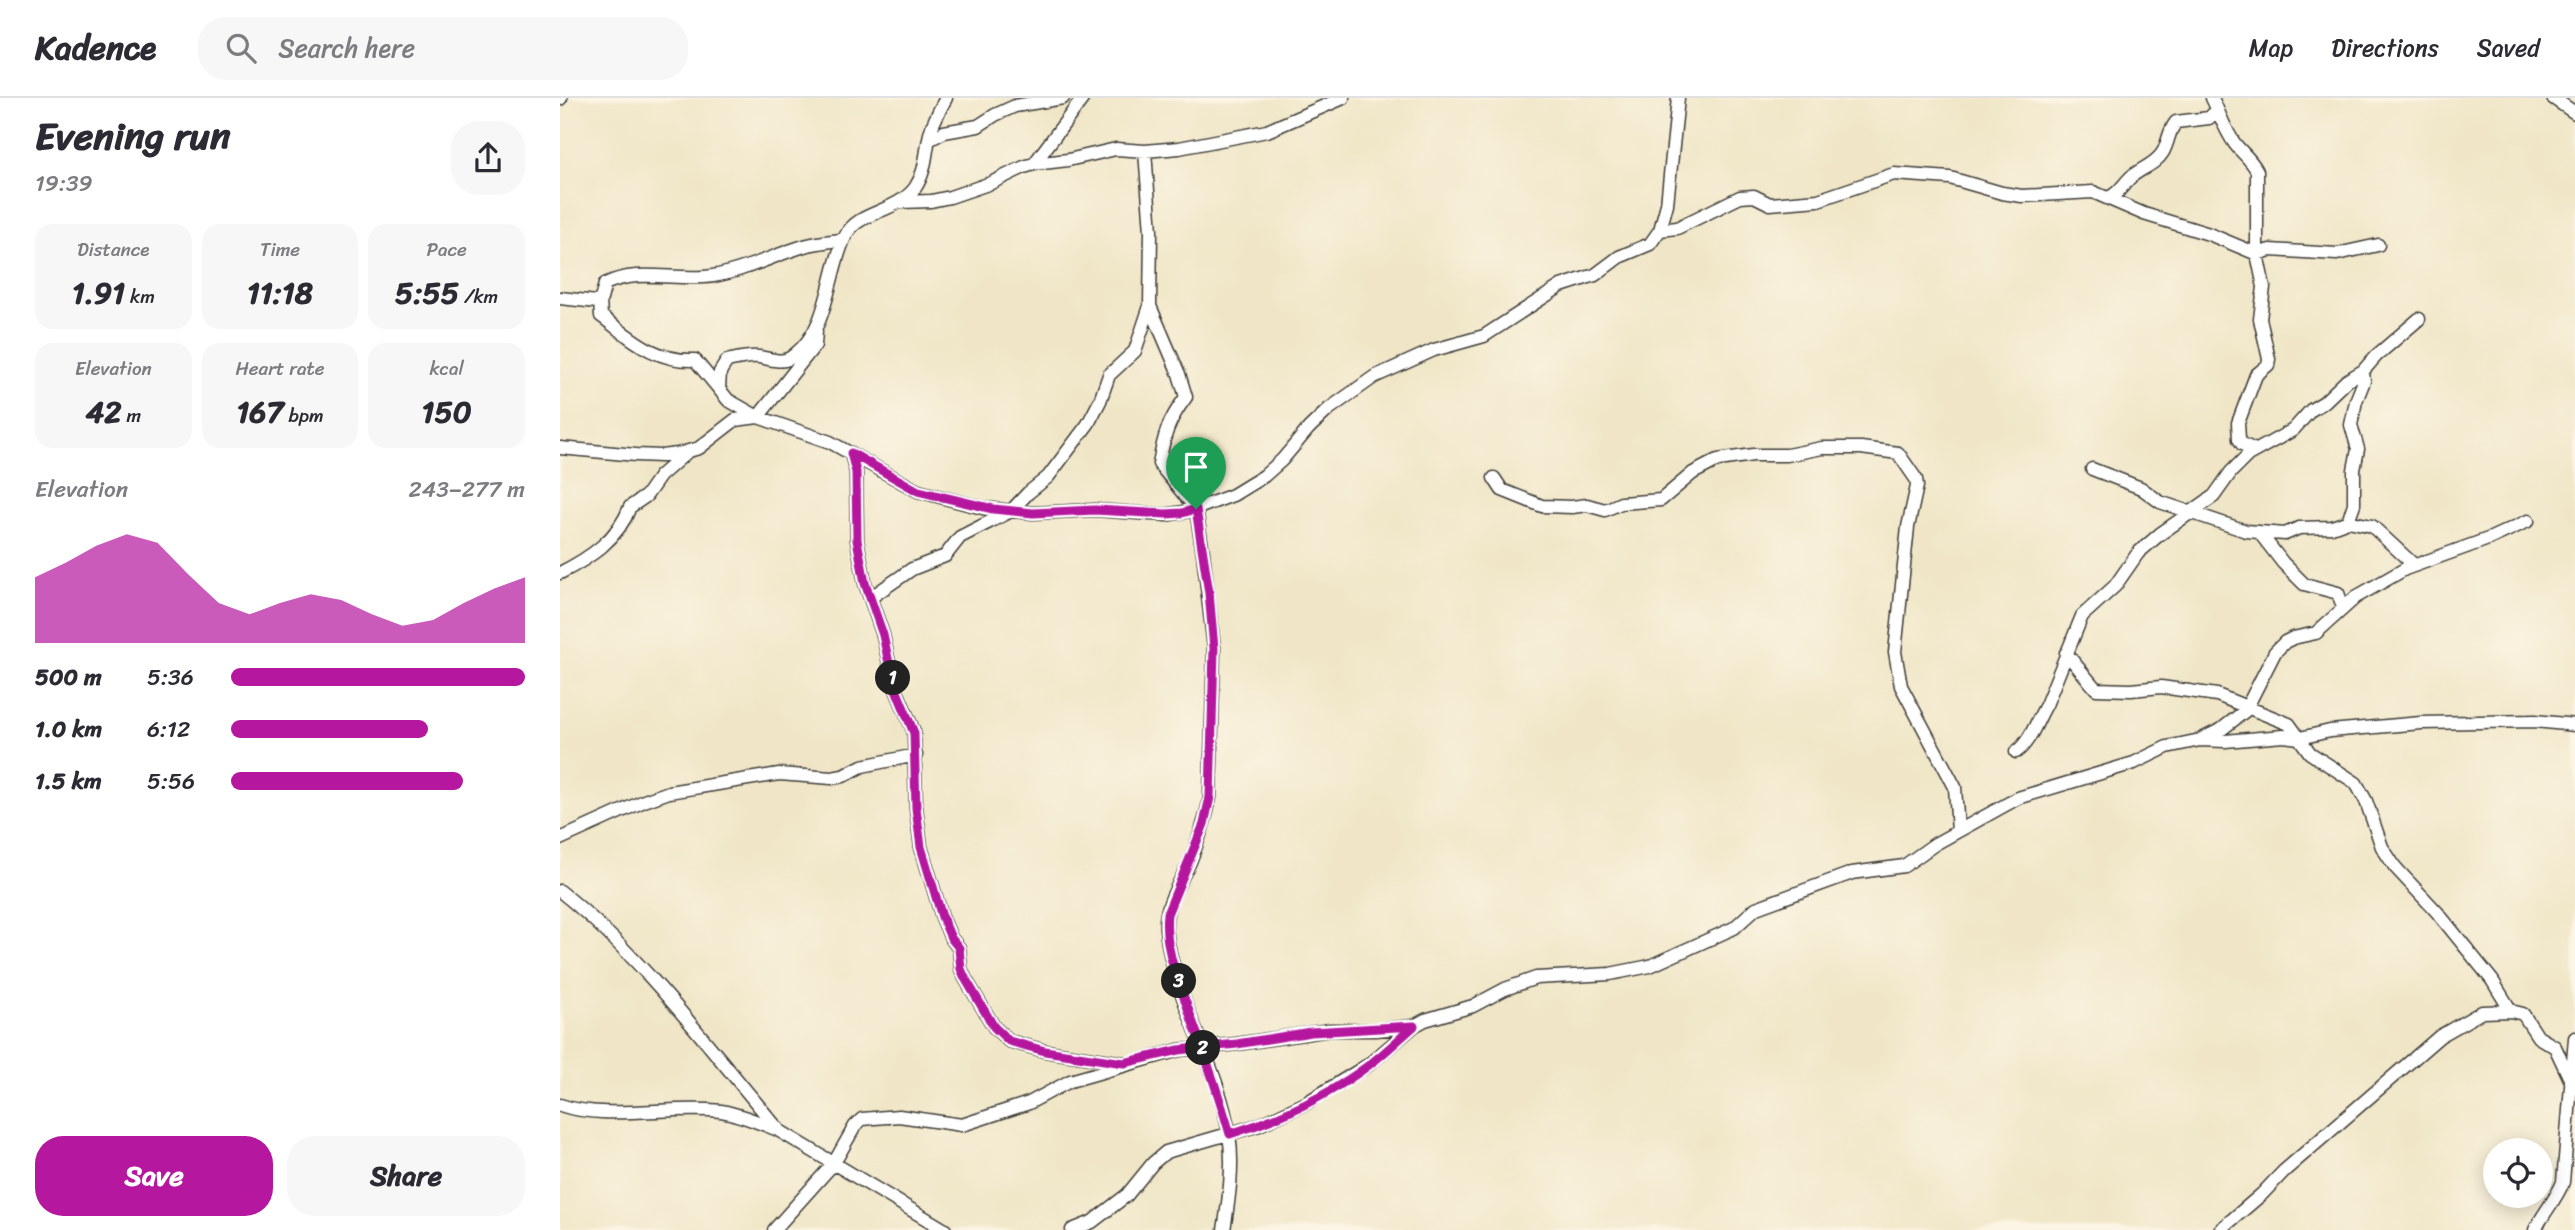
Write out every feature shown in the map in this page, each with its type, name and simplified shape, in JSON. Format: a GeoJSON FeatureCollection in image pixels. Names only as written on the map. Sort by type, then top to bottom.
{"type":"FeatureCollection","features":[{"type":"Feature","properties":{"kind":"street"},"geometry":{"type":"LineString","coordinates":[[901,202],[920,178],[926,164],[929,139],[946,98]]}},
{"type":"Feature","properties":{"kind":"street"},"geometry":{"type":"LineString","coordinates":[[929,139],[944,132],[978,126],[1015,106],[1063,98]]}},
{"type":"Feature","properties":{"kind":"street"},"geometry":{"type":"LineString","coordinates":[[1034,164],[1083,98]]}},
{"type":"Feature","properties":{"kind":"street"},"geometry":{"type":"LineString","coordinates":[[560,448],[661,456],[699,448],[736,420],[758,417],[815,345],[816,331],[844,239],[847,232],[866,217],[901,202],[932,201],[950,197],[1034,164],[1068,160],[1116,149],[1146,151],[1179,148],[1267,131],[1343,98]]}},
{"type":"Feature","properties":{"kind":"street"},"geometry":{"type":"LineString","coordinates":[[844,239],[803,246],[727,274],[685,278],[647,276],[616,279],[605,284],[600,301],[601,316],[651,352],[667,358],[695,360],[728,400],[758,417],[820,437],[888,476],[927,494],[983,508],[1033,513],[1095,510],[1182,513],[1233,495],[1264,476],[1329,409],[1374,377],[1434,350],[1484,336],[1561,286],[1595,275],[1619,257],[1650,244],[1660,230],[1667,205],[1678,98]]}},
{"type":"Feature","properties":{"kind":"street"},"geometry":{"type":"LineString","coordinates":[[2553,98],[2575,113]]}},
{"type":"Feature","properties":{"kind":"street"},"geometry":{"type":"LineString","coordinates":[[2108,198],[2117,194],[2134,174],[2144,170],[2161,156],[2167,134],[2176,122],[2209,117],[2214,104]]}},
{"type":"Feature","properties":{"kind":"street"},"geometry":{"type":"LineString","coordinates":[[2214,104],[2220,120],[2251,159],[2257,171],[2257,254],[2264,287],[2260,319],[2268,365],[2256,375],[2238,423],[2239,439],[2255,450]]}},
{"type":"Feature","properties":{"kind":"street"},"geometry":{"type":"LineString","coordinates":[[870,598],[912,569],[944,556],[960,537],[1011,511],[1057,467],[1080,437],[1100,401],[1109,375],[1135,351],[1150,306],[1151,231],[1146,151]]}},
{"type":"Feature","properties":{"kind":"street"},"geometry":{"type":"LineString","coordinates":[[1660,230],[1688,223],[1740,197],[1754,196],[1770,204],[1818,200],[1894,174],[1950,178],[2022,196],[2093,192],[2144,214],[2209,234],[2257,254],[2270,250],[2337,254],[2378,245]]}},
{"type":"Feature","properties":{"kind":"street"},"geometry":{"type":"LineString","coordinates":[[560,299],[600,301]]}},
{"type":"Feature","properties":{"kind":"street"},"geometry":{"type":"LineString","coordinates":[[1150,306],[1186,397],[1171,417],[1159,464],[1196,509],[1209,593],[1214,648],[1210,797],[1204,824],[1167,914],[1166,928],[1175,971],[1230,1134],[1230,1190],[1224,1230]]}},
{"type":"Feature","properties":{"kind":"street"},"geometry":{"type":"LineString","coordinates":[[2016,752],[2025,745],[2046,705],[2078,622],[2086,610],[2115,586],[2138,553],[2217,493],[2231,472],[2255,450],[2293,430],[2311,410],[2363,371],[2376,356],[2419,319]]}},
{"type":"Feature","properties":{"kind":"street"},"geometry":{"type":"LineString","coordinates":[[719,389],[720,372],[727,361],[749,357],[779,362],[788,359],[806,344],[816,331]]}},
{"type":"Feature","properties":{"kind":"street"},"geometry":{"type":"LineString","coordinates":[[2348,521],[2354,503],[2354,470],[2358,449],[2351,425],[2364,381],[2363,371]]}},
{"type":"Feature","properties":{"kind":"street"},"geometry":{"type":"LineString","coordinates":[[1494,478],[1502,490],[1542,506],[1587,505],[1605,510],[1621,503],[1661,500],[1704,465],[1718,460],[1753,455],[1787,455],[1822,448],[1861,448],[1898,453],[1916,479],[1917,486],[1908,527],[1895,642],[1899,678],[1917,719],[1955,787],[1958,831]]}},
{"type":"Feature","properties":{"kind":"street"},"geometry":{"type":"LineString","coordinates":[[560,573],[601,547],[626,519],[630,506],[646,496],[660,476],[686,452]]}},
{"type":"Feature","properties":{"kind":"street"},"geometry":{"type":"LineString","coordinates":[[851,453],[856,472],[857,540],[870,598],[889,656],[893,682],[914,733],[916,808],[927,869],[942,917],[951,938],[959,948],[961,969],[965,978],[994,1027],[1009,1041],[1045,1051],[1124,1063]]}},
{"type":"Feature","properties":{"kind":"street"},"geometry":{"type":"LineString","coordinates":[[2092,468],[2141,488],[2160,502],[2246,531],[2285,534],[2299,528],[2332,527],[2348,521],[2372,526],[2414,565]]}},
{"type":"Feature","properties":{"kind":"street"},"geometry":{"type":"LineString","coordinates":[[2200,740],[2222,729],[2248,707],[2275,652],[2293,638],[2316,633],[2343,607],[2368,589],[2414,565],[2491,538],[2528,521]]}},
{"type":"Feature","properties":{"kind":"street"},"geometry":{"type":"LineString","coordinates":[[2259,533],[2291,573],[2304,584],[2338,593],[2343,607]]}},
{"type":"Feature","properties":{"kind":"street"},"geometry":{"type":"LineString","coordinates":[[2066,653],[2096,689],[2132,690],[2161,687],[2217,695],[2289,724],[2316,758],[2356,783],[2366,801],[2382,847],[2395,867],[2431,904],[2492,980],[2511,1011]]}},
{"type":"Feature","properties":{"kind":"street"},"geometry":{"type":"LineString","coordinates":[[774,1230],[834,1163],[855,1126],[862,1119],[899,1116],[962,1125],[1029,1103],[1070,1080],[1179,1050],[1321,1031],[1414,1026],[1473,1006],[1530,979],[1610,974],[1650,966],[1734,928],[1756,908],[1852,873],[1896,869],[1986,814],[2027,795],[2134,763],[2167,747],[2200,740],[2232,741],[2283,736],[2300,738],[2330,732],[2421,723],[2535,721],[2575,725]]}},
{"type":"Feature","properties":{"kind":"street"},"geometry":{"type":"LineString","coordinates":[[560,839],[669,792],[779,774],[832,778],[843,776],[862,766],[916,755]]}},
{"type":"Feature","properties":{"kind":"street"},"geometry":{"type":"LineString","coordinates":[[560,891],[631,957],[778,1130]]}},
{"type":"Feature","properties":{"kind":"street"},"geometry":{"type":"LineString","coordinates":[[2220,1230],[2440,1036],[2482,1012],[2511,1011],[2523,1014],[2539,1037],[2555,1047],[2571,1081]]}},
{"type":"Feature","properties":{"kind":"street"},"geometry":{"type":"LineString","coordinates":[[1072,1230],[1092,1222],[1128,1195],[1153,1163],[1166,1152],[1258,1125],[1327,1092],[1368,1065],[1414,1026]]}},
{"type":"Feature","properties":{"kind":"street"},"geometry":{"type":"LineString","coordinates":[[2535,1230],[2563,1182],[2575,1038]]}},
{"type":"Feature","properties":{"kind":"street"},"geometry":{"type":"LineString","coordinates":[[560,1105],[604,1111],[722,1111],[778,1130],[946,1230]]}},
{"type":"Feature","properties":{"kind":"route"},"geometry":{"type":"LineString","coordinates":[[1196,509],[1166,514],[1110,510],[1050,513],[1002,511],[918,491],[851,453],[856,472],[857,540],[865,583],[889,656],[893,682],[914,733],[916,808],[921,847],[942,917],[951,938],[959,948],[961,969],[994,1027],[1009,1041],[1045,1051],[1124,1063],[1179,1050],[1202,1048],[1237,1044],[1311,1032],[1414,1026],[1368,1065],[1327,1092],[1258,1125],[1230,1134],[1219,1096],[1202,1048],[1175,971],[1166,928],[1167,914],[1204,824],[1210,797],[1214,648],[1209,593],[1196,509]]}}]}
